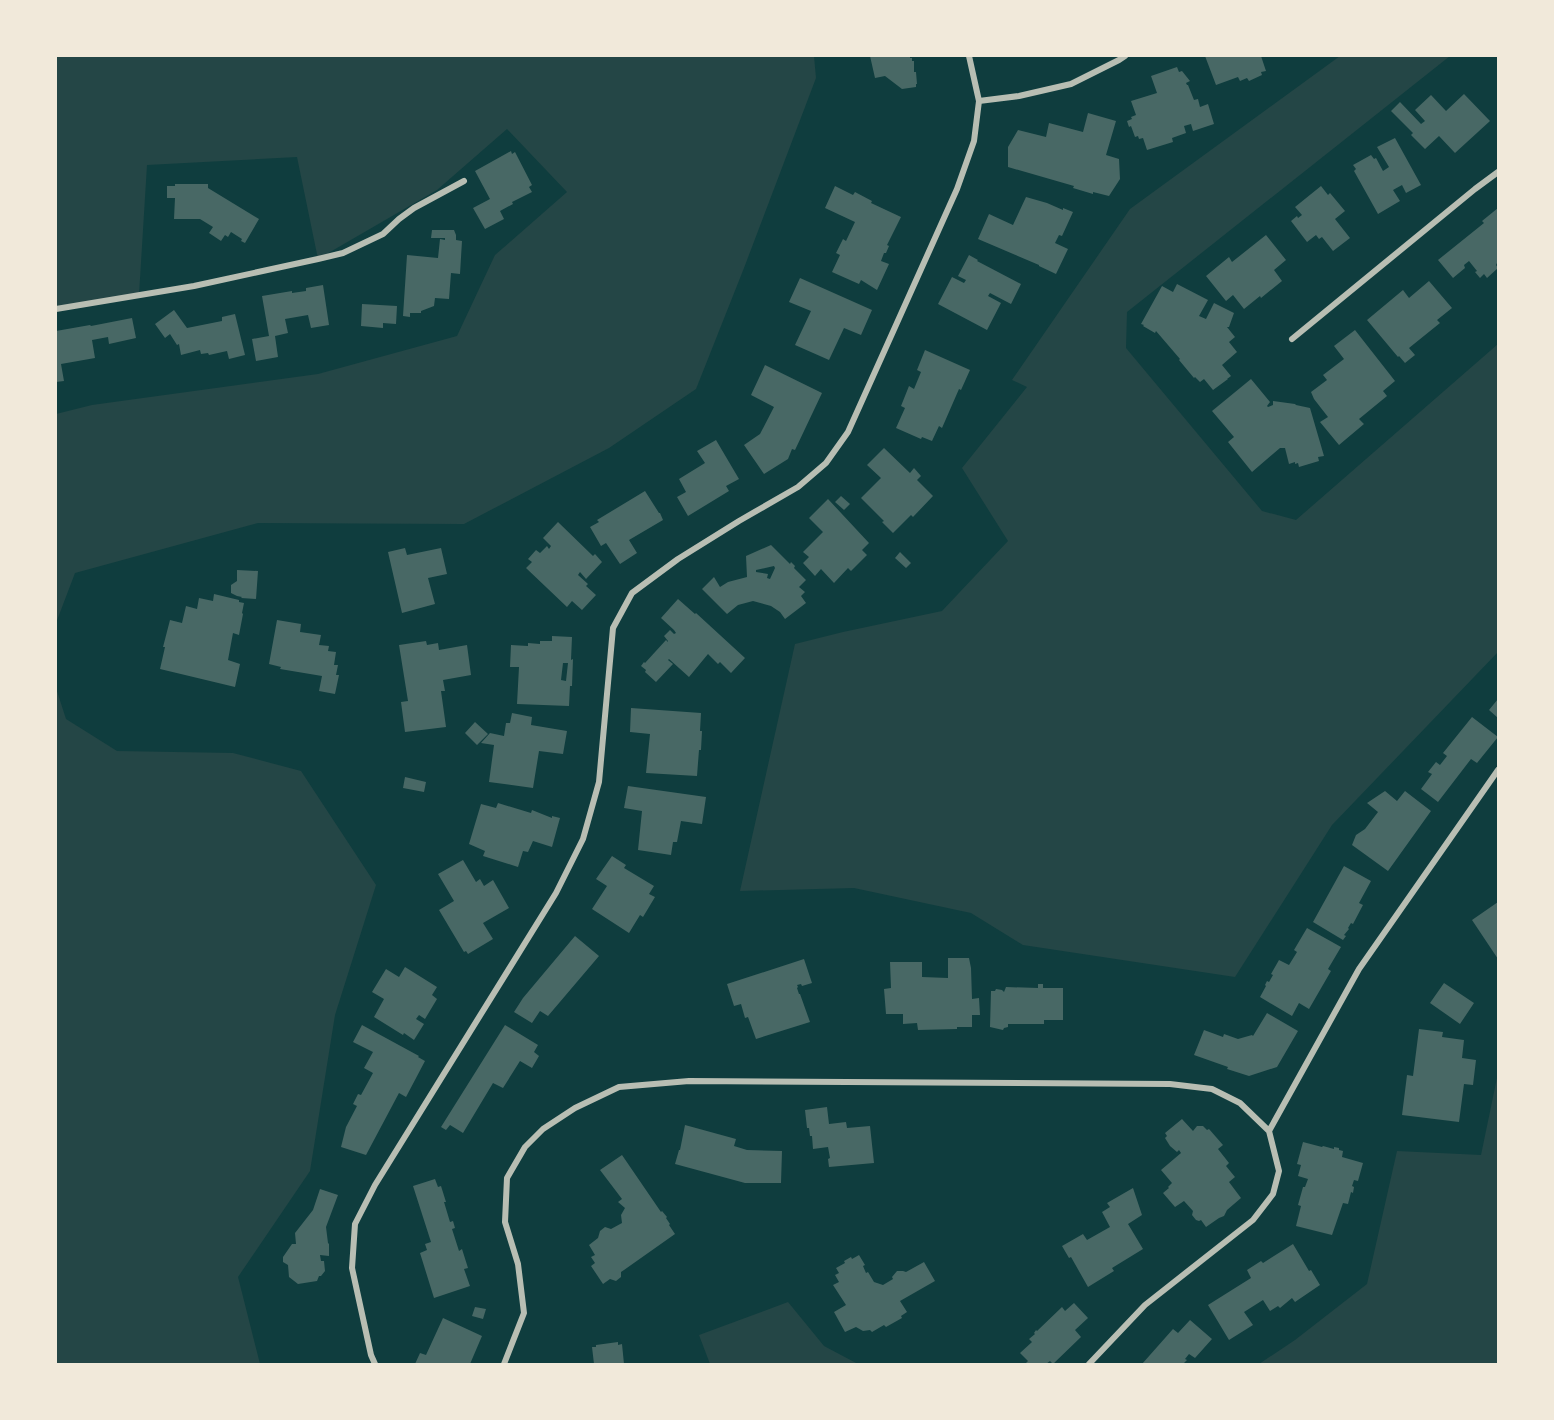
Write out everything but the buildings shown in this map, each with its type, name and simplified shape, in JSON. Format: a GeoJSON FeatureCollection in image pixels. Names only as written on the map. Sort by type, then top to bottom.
{"type":"FeatureCollection","features":[{"type":"Feature","properties":{"kind":"street"},"geometry":{"type":"LineString","coordinates":[[375,1365],[352,1268],[355,1224],[375,1185],[556,893],[583,839],[599,782],[613,628],[633,592],[678,559],[798,487],[826,463],[848,432],[957,189],[974,141],[979,101],[969,56]]}},
{"type":"Feature","properties":{"kind":"street"},"geometry":{"type":"LineString","coordinates":[[979,101],[1020,96],[1071,84],[1125,56]]}},
{"type":"Feature","properties":{"kind":"street"},"geometry":{"type":"LineString","coordinates":[[1293,339],[1498,172]]}},
{"type":"Feature","properties":{"kind":"street"},"geometry":{"type":"LineString","coordinates":[[56,309],[194,285],[343,253],[383,234],[414,208],[464,181]]}},
{"type":"Feature","properties":{"kind":"street"},"geometry":{"type":"LineString","coordinates":[[1269,1131],[1359,969],[1498,770]]}},
{"type":"Feature","properties":{"kind":"street"},"geometry":{"type":"LineString","coordinates":[[504,1365],[524,1313],[518,1264],[505,1222],[507,1178],[525,1147],[543,1129],[575,1108],[619,1087],[689,1081],[1170,1084],[1212,1089],[1240,1103],[1269,1131],[1279,1171],[1273,1194],[1253,1220],[1145,1305],[1089,1365]]}},
{"type":"Feature","properties":{"kind":"shaded area"},"geometry":{"type":"Polygon","coordinates":[[[56,56],[814,56],[816,78],[696,389],[609,448],[464,524],[258,523],[75,573],[56,623],[56,414],[92,405],[318,374],[457,336],[495,255],[567,192],[507,129],[437,190],[318,259],[297,157],[147,165],[139,295],[56,309],[56,56]]]}},
{"type":"Feature","properties":{"kind":"shaded area"},"geometry":{"type":"Polygon","coordinates":[[[1340,56],[1450,56],[1127,312],[1126,348],[1262,511],[1296,520],[1498,344],[1498,652],[1332,825],[1235,977],[1023,945],[971,913],[854,888],[740,891],[795,644],[942,611],[1008,541],[962,468],[1027,387],[1012,380],[1130,209],[1340,56]]]}},
{"type":"Feature","properties":{"kind":"shaded area"},"geometry":{"type":"Polygon","coordinates":[[[56,688],[66,719],[117,751],[233,753],[301,771],[376,885],[335,1015],[310,1171],[238,1277],[260,1364],[56,1364],[56,688]]]}},
{"type":"Feature","properties":{"kind":"shaded area"},"geometry":{"type":"Polygon","coordinates":[[[1498,1073],[1498,1364],[1259,1364],[1295,1340],[1367,1284],[1397,1151],[1481,1155],[1498,1073]]]}},
{"type":"Feature","properties":{"kind":"shaded area"},"geometry":{"type":"Polygon","coordinates":[[[788,1302],[824,1346],[858,1364],[710,1364],[699,1335],[788,1302]]]}}]}
